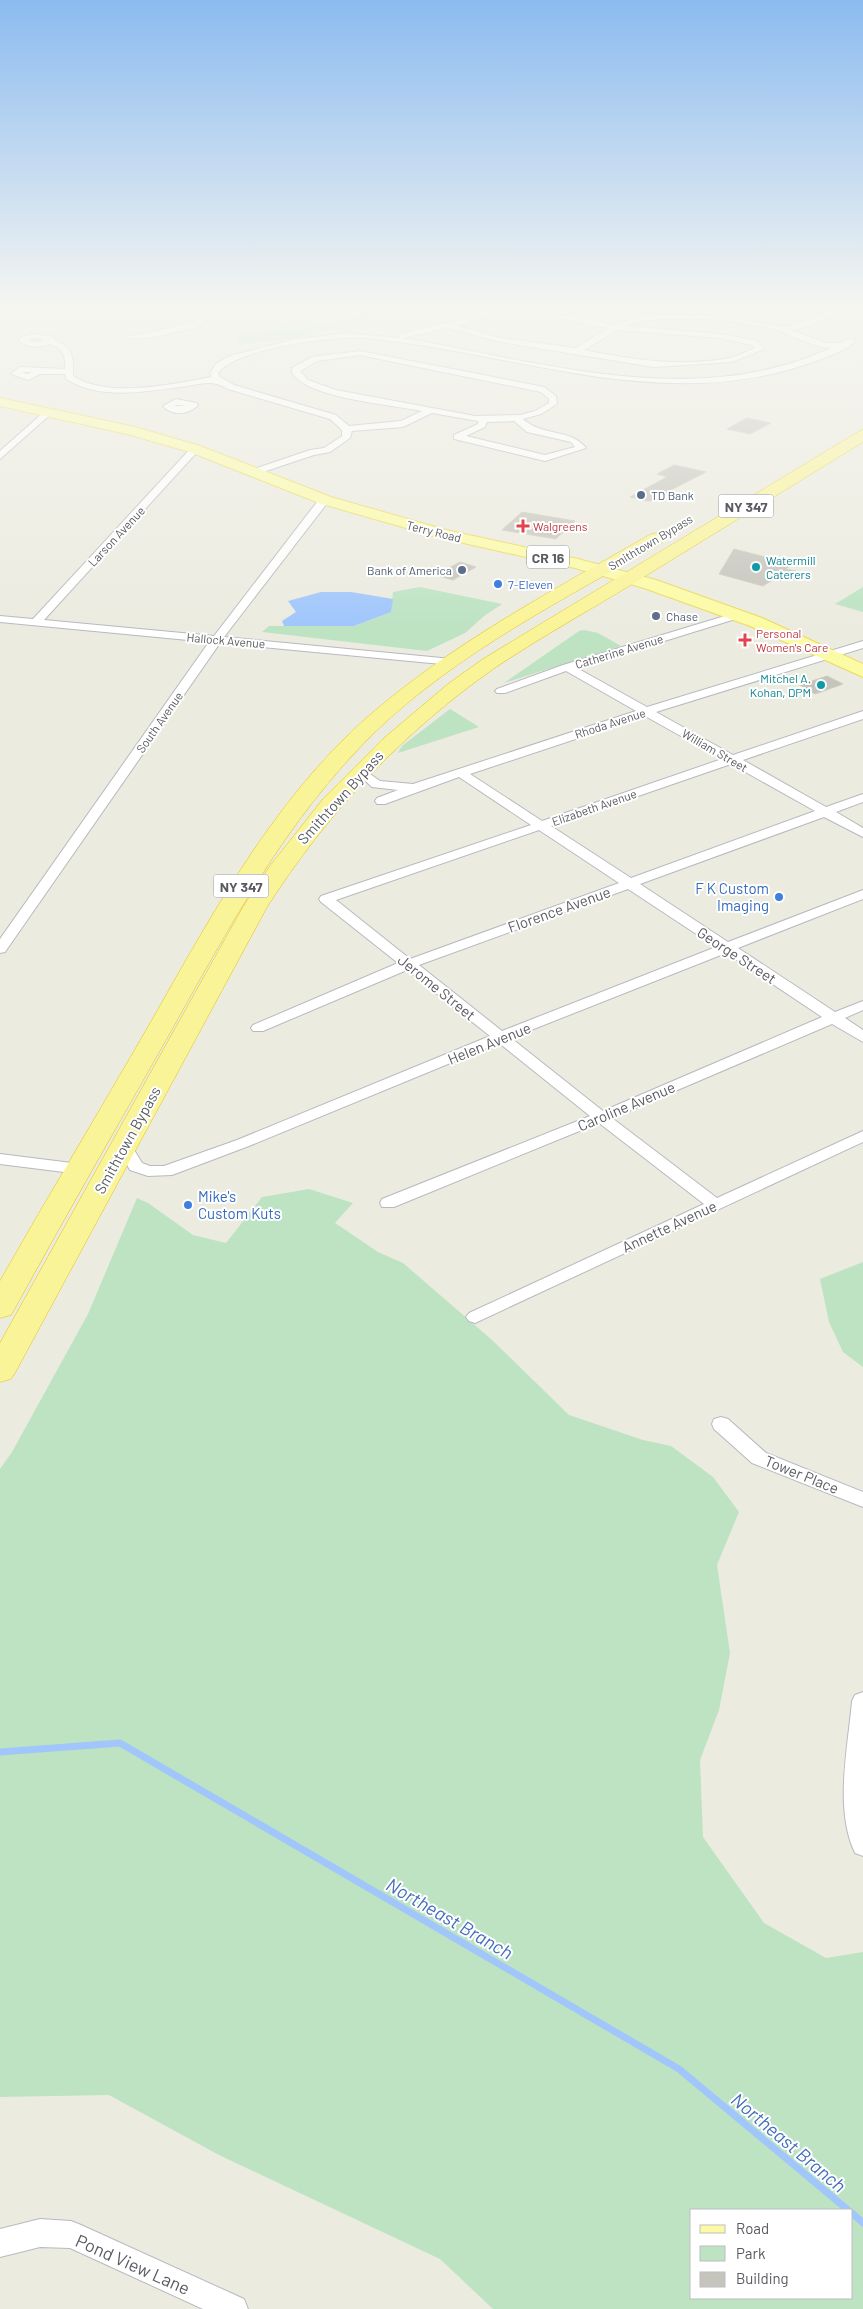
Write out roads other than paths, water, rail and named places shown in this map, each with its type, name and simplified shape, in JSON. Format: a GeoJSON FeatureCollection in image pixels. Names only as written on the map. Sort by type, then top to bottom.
{"type":"FeatureCollection","features":[{"type":"Feature","properties":{"kind":"highway","name":"Smithtown Bypass"},"geometry":{"type":"LineString","coordinates":[[0,1371],[268,886],[312,825],[360,771],[402,731],[467,679],[505,652],[863,435]]}},
{"type":"Feature","properties":{"kind":"highway","name":"Smithtown Bypass"},"geometry":{"type":"LineString","coordinates":[[0,1308],[228,906],[287,816],[330,766],[368,728],[401,700],[452,662],[499,631],[670,530]]}},
{"type":"Feature","properties":{"kind":"main road","name":"Terry Road"},"geometry":{"type":"LineString","coordinates":[[51,413],[130,430],[195,449],[325,500],[443,534],[628,577],[738,615],[863,671]]}},
{"type":"Feature","properties":{"kind":"street"},"geometry":{"type":"LineString","coordinates":[[0,456],[47,413]]}},
{"type":"Feature","properties":{"kind":"street"},"geometry":{"type":"LineString","coordinates":[[258,473],[320,455],[319,453],[342,442],[347,436],[345,427],[333,417],[318,413]]}},
{"type":"Feature","properties":{"kind":"street"},"geometry":{"type":"LineString","coordinates":[[345,427],[403,424],[425,413]]}},
{"type":"Feature","properties":{"kind":"street"},"geometry":{"type":"LineString","coordinates":[[447,413],[483,419],[516,418],[538,413]]}},
{"type":"Feature","properties":{"kind":"street"},"geometry":{"type":"LineString","coordinates":[[483,419],[482,425],[457,437],[545,458],[580,448],[574,440],[530,430],[516,418]]}},
{"type":"Feature","properties":{"kind":"street"},"geometry":{"type":"LineString","coordinates":[[0,444],[12,444]]}},
{"type":"Feature","properties":{"kind":"street","name":"Larson Avenue"},"geometry":{"type":"LineString","coordinates":[[36,622],[195,449]]}},
{"type":"Feature","properties":{"kind":"street","name":"South Avenue"},"geometry":{"type":"LineString","coordinates":[[0,949],[217,639],[325,500]]}},
{"type":"Feature","properties":{"kind":"street","name":"Catherine Avenue"},"geometry":{"type":"LineString","coordinates":[[501,691],[568,667],[738,615]]}},
{"type":"Feature","properties":{"kind":"street","name":"Hallock Avenue"},"geometry":{"type":"LineString","coordinates":[[0,619],[452,662]]}},
{"type":"Feature","properties":{"kind":"street","name":"Rhoda Avenue"},"geometry":{"type":"LineString","coordinates":[[360,771],[376,784],[414,788],[647,711],[863,644]]}},
{"type":"Feature","properties":{"kind":"street","name":"William Street"},"geometry":{"type":"LineString","coordinates":[[568,667],[863,833]]}},
{"type":"Feature","properties":{"kind":"street","name":"Elizabeth Avenue"},"geometry":{"type":"LineString","coordinates":[[326,899],[863,715]]}},
{"type":"Feature","properties":{"kind":"street","name":"George Street"},"geometry":{"type":"LineString","coordinates":[[461,773],[863,1038]]}},
{"type":"Feature","properties":{"kind":"street"},"geometry":{"type":"LineString","coordinates":[[381,801],[414,788]]}},
{"type":"Feature","properties":{"kind":"street","name":"Florence Avenue"},"geometry":{"type":"LineString","coordinates":[[258,1028],[409,964],[863,798]]}},
{"type":"Feature","properties":{"kind":"street","name":"Helen Avenue"},"geometry":{"type":"LineString","coordinates":[[124,1146],[136,1166],[154,1172],[166,1171],[243,1144],[501,1037],[863,894]]}},
{"type":"Feature","properties":{"kind":"street","name":"Jerome Street"},"geometry":{"type":"LineString","coordinates":[[326,899],[601,1117],[715,1204]]}},
{"type":"Feature","properties":{"kind":"street","name":"Caroline Avenue"},"geometry":{"type":"LineString","coordinates":[[388,1203],[601,1117],[863,1005]]}},
{"type":"Feature","properties":{"kind":"street","name":"Annette Avenue"},"geometry":{"type":"LineString","coordinates":[[475,1317],[863,1136]]}},
{"type":"Feature","properties":{"kind":"street"},"geometry":{"type":"LineString","coordinates":[[0,1159],[80,1169]]}},
{"type":"Feature","properties":{"kind":"street","name":"Tower Place"},"geometry":{"type":"LineString","coordinates":[[720,1424],[759,1458],[863,1500]]}},
{"type":"Feature","properties":{"kind":"street"},"geometry":{"type":"LineString","coordinates":[[863,1701],[854,1801],[863,1846]]}},
{"type":"Feature","properties":{"kind":"street","name":"Pond View Lane"},"geometry":{"type":"LineString","coordinates":[[0,2243],[40,2233],[71,2235],[234,2309]]}},
{"type":"Feature","properties":{"kind":"water"},"geometry":{"type":"Polygon","coordinates":[[[321,592],[351,592],[393,599],[391,612],[354,626],[284,626],[282,621],[296,612],[288,601],[321,592]]]}},
{"type":"Feature","properties":{"kind":"waterway","name":"Northeast Branch"},"geometry":{"type":"LineString","coordinates":[[0,1752],[120,1743],[679,2069],[847,2209]]}},
{"type":"Feature","properties":{"kind":"waterway","name":"Northeast Branch"},"geometry":{"type":"LineString","coordinates":[[853,2214],[863,2223]]}},
{"type":"Feature","properties":{"kind":"place","name":"TD Bank"},"geometry":{"type":"Point","coordinates":[641,495]}},
{"type":"Feature","properties":{"kind":"place","name":"Walgreens"},"geometry":{"type":"Point","coordinates":[523,526]}},
{"type":"Feature","properties":{"kind":"place","name":"Watermill Caterers"},"geometry":{"type":"Point","coordinates":[756,567]}},
{"type":"Feature","properties":{"kind":"place","name":"Bank of America"},"geometry":{"type":"Point","coordinates":[462,570]}},
{"type":"Feature","properties":{"kind":"place","name":"7-Eleven"},"geometry":{"type":"Point","coordinates":[498,584]}},
{"type":"Feature","properties":{"kind":"place","name":"Chase"},"geometry":{"type":"Point","coordinates":[656,616]}},
{"type":"Feature","properties":{"kind":"place","name":"Personal Women's Care"},"geometry":{"type":"Point","coordinates":[745,640]}},
{"type":"Feature","properties":{"kind":"place","name":"Mitchel A. Kohan, DPM"},"geometry":{"type":"Point","coordinates":[821,685]}},
{"type":"Feature","properties":{"kind":"place","name":"F K Custom Imaging"},"geometry":{"type":"Point","coordinates":[779,897]}},
{"type":"Feature","properties":{"kind":"place","name":"Mike's Custom Kuts"},"geometry":{"type":"Point","coordinates":[188,1205]}}]}
